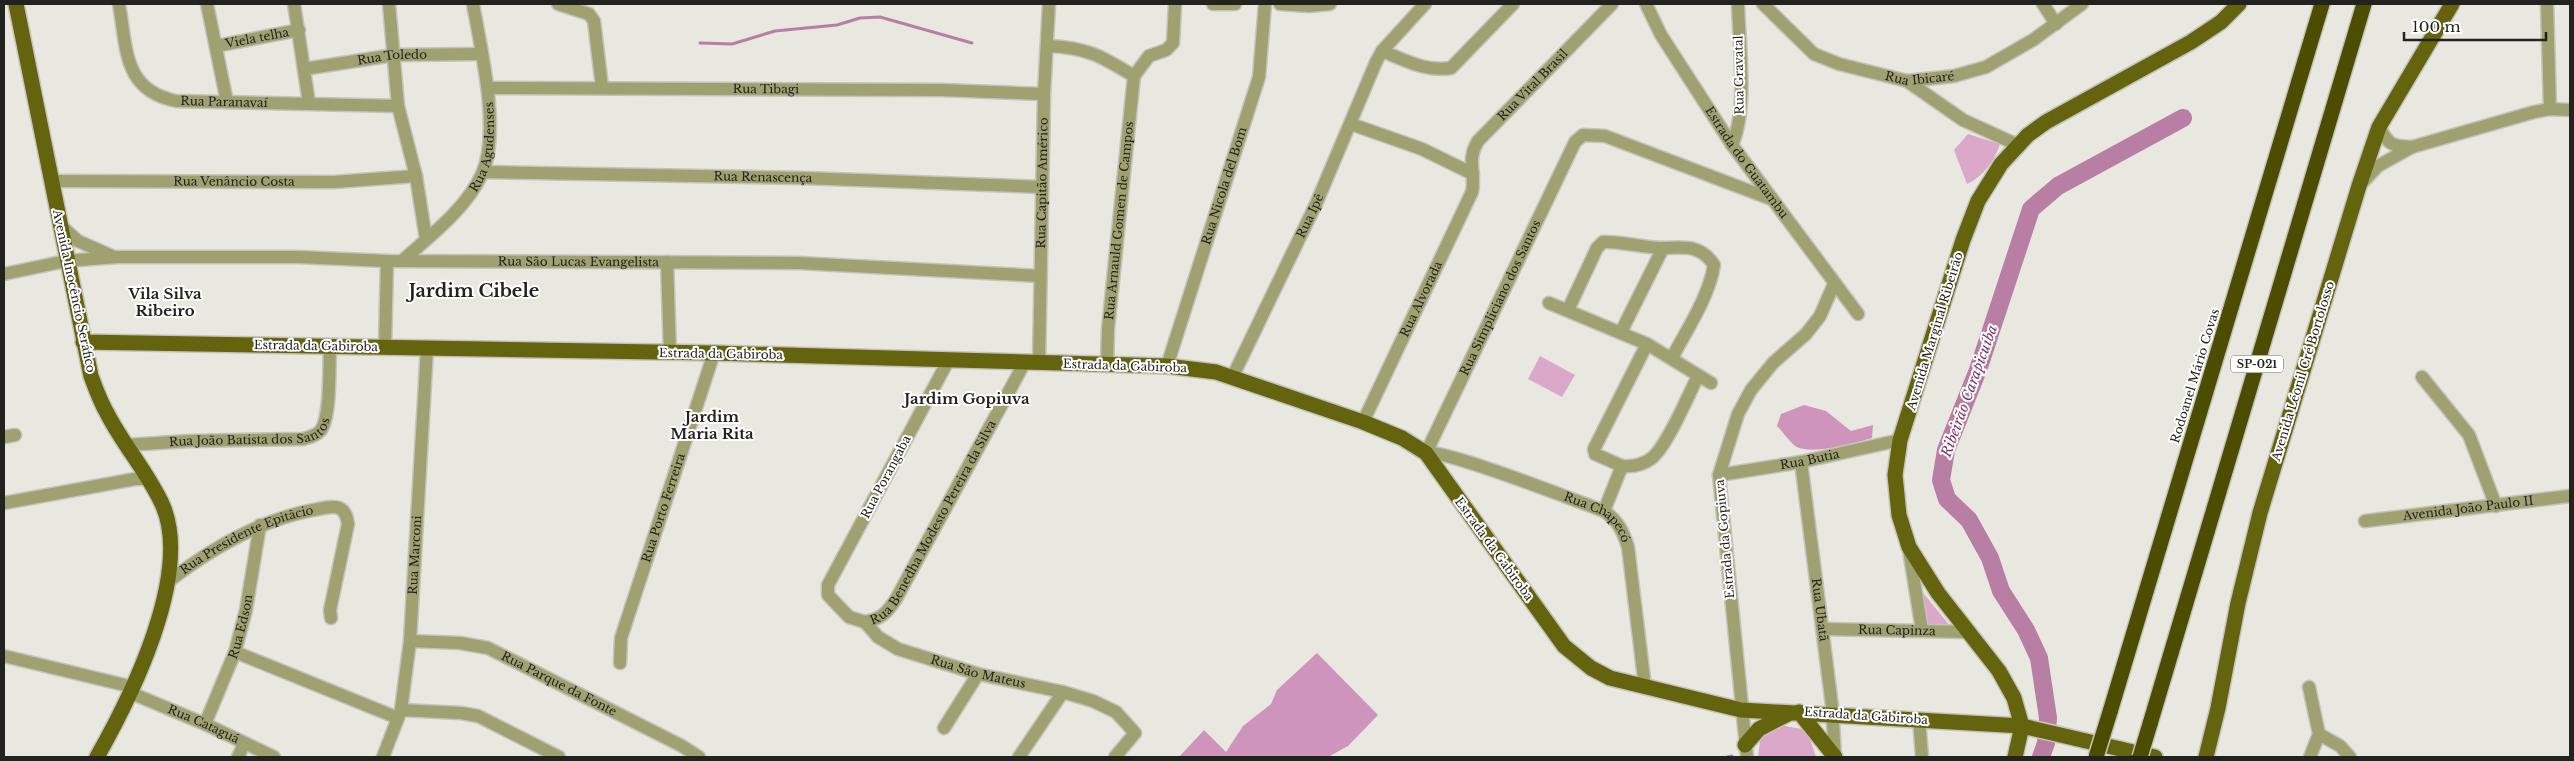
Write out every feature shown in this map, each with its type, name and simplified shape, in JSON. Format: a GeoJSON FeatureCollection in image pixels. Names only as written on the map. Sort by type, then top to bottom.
{"type":"FeatureCollection","features":[{"type":"Feature","properties":{"kind":"highway","name":"Rodoanel Mário Covas"},"geometry":{"type":"LineString","coordinates":[[2096,757],[2322,4]]}},
{"type":"Feature","properties":{"kind":"highway","name":"SP-021"},"geometry":{"type":"LineString","coordinates":[[2140,757],[2364,4]]}},
{"type":"Feature","properties":{"kind":"main road","name":"Avenida Inocêncio Seráfico"},"geometry":{"type":"LineString","coordinates":[[16,4],[52,181],[66,261],[83,342],[98,395],[108,417],[158,497],[167,517],[170,534],[169,581],[132,690],[97,757]]}},
{"type":"Feature","properties":{"kind":"main road","name":"Avenida Marginal Ribeirão"},"geometry":{"type":"LineString","coordinates":[[2015,757],[2022,726],[2014,698],[2006,683],[1970,632],[1938,593],[1908,547],[1896,497],[1895,475],[1900,440],[1963,240],[1978,200],[2001,164],[2018,145],[2046,122],[2208,32],[2239,4]]}},
{"type":"Feature","properties":{"kind":"main road","name":"Avenida Léonil Cré Bortolosso"},"geometry":{"type":"LineString","coordinates":[[2206,757],[2218,708],[2238,603],[2260,513],[2359,186],[2379,127],[2452,4]]}},
{"type":"Feature","properties":{"kind":"main road","name":"Estrada da Gabiroba"},"geometry":{"type":"LineString","coordinates":[[83,342],[714,353],[1107,366],[1167,366],[1216,372],[1364,422],[1402,438],[1426,453],[1564,646],[1591,668],[1610,678],[1741,710],[2022,726],[2154,757]]}},
{"type":"Feature","properties":{"kind":"main road"},"geometry":{"type":"LineString","coordinates":[[1746,751],[1759,729],[1796,712],[1835,757]]}},
{"type":"Feature","properties":{"kind":"street","name":"Rua Paranavaí"},"geometry":{"type":"LineString","coordinates":[[119,4],[129,62],[144,88],[159,98],[176,101],[398,106]]}},
{"type":"Feature","properties":{"kind":"street"},"geometry":{"type":"LineString","coordinates":[[207,4],[227,102]]}},
{"type":"Feature","properties":{"kind":"street"},"geometry":{"type":"LineString","coordinates":[[294,4],[309,104]]}},
{"type":"Feature","properties":{"kind":"street"},"geometry":{"type":"LineString","coordinates":[[389,4],[398,106],[416,176],[426,239]]}},
{"type":"Feature","properties":{"kind":"street","name":"Rua Agudenses"},"geometry":{"type":"LineString","coordinates":[[402,261],[456,211],[483,172],[489,133],[488,88],[473,4]]}},
{"type":"Feature","properties":{"kind":"street"},"geometry":{"type":"LineString","coordinates":[[558,4],[589,14],[594,22],[602,87]]}},
{"type":"Feature","properties":{"kind":"street","name":"Rua Capitão Américo"},"geometry":{"type":"LineString","coordinates":[[1032,363],[1039,276],[1044,94],[1049,4]]}},
{"type":"Feature","properties":{"kind":"street"},"geometry":{"type":"LineString","coordinates":[[1047,46],[1083,49],[1102,57],[1134,76],[1149,56],[1166,50],[1173,43],[1175,4]]}},
{"type":"Feature","properties":{"kind":"street"},"geometry":{"type":"LineString","coordinates":[[1213,4],[1235,4]]}},
{"type":"Feature","properties":{"kind":"street","name":"Rua Nicola del Bom"},"geometry":{"type":"LineString","coordinates":[[1167,366],[1259,77],[1265,4]]}},
{"type":"Feature","properties":{"kind":"street"},"geometry":{"type":"LineString","coordinates":[[1280,4],[1309,6],[1330,4]]}},
{"type":"Feature","properties":{"kind":"street","name":"Rua Ipê"},"geometry":{"type":"LineString","coordinates":[[1232,378],[1316,204],[1369,77],[1382,51],[1425,4]]}},
{"type":"Feature","properties":{"kind":"street"},"geometry":{"type":"LineString","coordinates":[[1382,51],[1422,68],[1440,70],[1451,68],[1513,4]]}},
{"type":"Feature","properties":{"kind":"street","name":"Rua Vital Brasil"},"geometry":{"type":"LineString","coordinates":[[1473,174],[1471,166],[1472,152],[1478,141],[1612,4]]}},
{"type":"Feature","properties":{"kind":"street","name":"Estrada do Guatambu"},"geometry":{"type":"LineString","coordinates":[[1646,4],[1661,35],[1732,144],[1858,314]]}},
{"type":"Feature","properties":{"kind":"street","name":"Rua Gravatal"},"geometry":{"type":"LineString","coordinates":[[1732,144],[1737,133],[1740,112],[1738,4]]}},
{"type":"Feature","properties":{"kind":"street","name":"Rua Ibicaré"},"geometry":{"type":"LineString","coordinates":[[1763,4],[1814,54],[1839,64],[1907,81],[1928,81],[1986,67],[2002,59],[2056,24],[2082,4]]}},
{"type":"Feature","properties":{"kind":"street"},"geometry":{"type":"LineString","coordinates":[[2043,4],[2056,24]]}},
{"type":"Feature","properties":{"kind":"street"},"geometry":{"type":"LineString","coordinates":[[2547,4],[2550,109]]}},
{"type":"Feature","properties":{"kind":"street","name":"Viela telha"},"geometry":{"type":"LineString","coordinates":[[216,46],[299,30]]}},
{"type":"Feature","properties":{"kind":"street","name":"Rua Toledo"},"geometry":{"type":"LineString","coordinates":[[304,69],[394,55],[481,54]]}},
{"type":"Feature","properties":{"kind":"street","name":"Rua Arnauld Gomen de Campos"},"geometry":{"type":"LineString","coordinates":[[1107,366],[1109,321],[1134,76]]}},
{"type":"Feature","properties":{"kind":"street"},"geometry":{"type":"LineString","coordinates":[[1907,81],[1963,120],[2018,145]]}},
{"type":"Feature","properties":{"kind":"street","name":"Rua Tibagi"},"geometry":{"type":"LineString","coordinates":[[488,88],[602,87],[941,90],[1044,94]]}},
{"type":"Feature","properties":{"kind":"street"},"geometry":{"type":"LineString","coordinates":[[2359,186],[2378,166],[2412,147],[2550,109],[2570,110]]}},
{"type":"Feature","properties":{"kind":"street"},"geometry":{"type":"LineString","coordinates":[[1351,124],[1422,149],[1448,160],[1473,174]]}},
{"type":"Feature","properties":{"kind":"street"},"geometry":{"type":"LineString","coordinates":[[2379,127],[2387,142],[2392,146],[2412,147]]}},
{"type":"Feature","properties":{"kind":"street","name":"Rua Simpliciano dos Santos"},"geometry":{"type":"LineString","coordinates":[[1426,453],[1575,142],[1583,135],[1605,136],[1771,199]]}},
{"type":"Feature","properties":{"kind":"street","name":"Rua Renascença"},"geometry":{"type":"LineString","coordinates":[[483,172],[812,178],[1042,186]]}},
{"type":"Feature","properties":{"kind":"street","name":"Rua Alvorada"},"geometry":{"type":"LineString","coordinates":[[1364,422],[1461,218],[1472,192],[1473,174]]}},
{"type":"Feature","properties":{"kind":"street","name":"Rua Venâncio Costa"},"geometry":{"type":"LineString","coordinates":[[52,181],[334,182],[416,176]]}},
{"type":"Feature","properties":{"kind":"street","name":"Rua São Lucas Evangelista"},"geometry":{"type":"LineString","coordinates":[[60,225],[78,241],[117,257]]}},
{"type":"Feature","properties":{"kind":"street"},"geometry":{"type":"LineString","coordinates":[[1568,310],[1597,248],[1603,242],[1663,248],[1680,245],[1694,249],[1710,258],[1714,265],[1699,306],[1672,358]]}},
{"type":"Feature","properties":{"kind":"street"},"geometry":{"type":"LineString","coordinates":[[1621,332],[1663,248]]}},
{"type":"Feature","properties":{"kind":"street","name":"Rua São Lucas Evangelista"},"geometry":{"type":"LineString","coordinates":[[4,274],[66,261],[117,257],[298,257],[387,261],[799,263],[1039,276]]}},
{"type":"Feature","properties":{"kind":"street"},"geometry":{"type":"LineString","coordinates":[[385,347],[387,261]]}},
{"type":"Feature","properties":{"kind":"street"},"geometry":{"type":"LineString","coordinates":[[667,262],[670,353]]}},
{"type":"Feature","properties":{"kind":"street","name":"Estrada da Gopiuva"},"geometry":{"type":"LineString","coordinates":[[1746,751],[1719,475],[1735,423],[1751,390],[1773,363],[1806,334],[1820,316],[1834,284]]}},
{"type":"Feature","properties":{"kind":"street"},"geometry":{"type":"LineString","coordinates":[[1549,303],[1647,344],[1711,383]]}},
{"type":"Feature","properties":{"kind":"street"},"geometry":{"type":"LineString","coordinates":[[1647,344],[1594,449],[1595,454],[1622,466],[1641,465],[1653,458],[1662,446],[1698,376]]}},
{"type":"Feature","properties":{"kind":"street","name":"Rua João Batista dos Santos"},"geometry":{"type":"LineString","coordinates":[[127,445],[189,441],[303,440],[315,436],[322,429],[326,416],[330,347]]}},
{"type":"Feature","properties":{"kind":"street","name":"Rua Marconi"},"geometry":{"type":"LineString","coordinates":[[383,757],[400,714],[410,641],[427,348]]}},
{"type":"Feature","properties":{"kind":"street","name":"Rua Porto Ferreira"},"geometry":{"type":"LineString","coordinates":[[620,663],[621,638],[714,353]]}},
{"type":"Feature","properties":{"kind":"street","name":"Rua Porangaba"},"geometry":{"type":"LineString","coordinates":[[828,595],[828,585],[948,361]]}},
{"type":"Feature","properties":{"kind":"street","name":"Rua Benedha Modesto Pereira da Silva"},"geometry":{"type":"LineString","coordinates":[[865,622],[878,620],[896,600],[1032,363]]}},
{"type":"Feature","properties":{"kind":"street"},"geometry":{"type":"LineString","coordinates":[[2422,377],[2469,435],[2496,506]]}},
{"type":"Feature","properties":{"kind":"street","name":"Rua Butia"},"geometry":{"type":"LineString","coordinates":[[1719,475],[1801,462],[1900,440]]}},
{"type":"Feature","properties":{"kind":"street","name":"Rua Chapecó"},"geometry":{"type":"LineString","coordinates":[[1426,453],[1433,452],[1472,464],[1604,511],[1615,518],[1624,531],[1628,547],[1645,687]]}},
{"type":"Feature","properties":{"kind":"street","name":"Rua Ubatã"},"geometry":{"type":"LineString","coordinates":[[1801,462],[1823,629],[1835,757]]}},
{"type":"Feature","properties":{"kind":"street"},"geometry":{"type":"LineString","coordinates":[[1604,511],[1622,466]]}},
{"type":"Feature","properties":{"kind":"street"},"geometry":{"type":"LineString","coordinates":[[4,503],[135,479],[146,479]]}},
{"type":"Feature","properties":{"kind":"street","name":"Avenida João Paulo II"},"geometry":{"type":"LineString","coordinates":[[2365,521],[2570,496]]}},
{"type":"Feature","properties":{"kind":"street","name":"Rua Presidente Epitâcio"},"geometry":{"type":"LineString","coordinates":[[169,581],[223,545],[260,525],[296,514],[329,507],[339,508],[347,515],[348,524],[330,610],[331,618]]}},
{"type":"Feature","properties":{"kind":"street","name":"Rua Edson"},"geometry":{"type":"LineString","coordinates":[[205,724],[235,652],[246,610],[260,525]]}},
{"type":"Feature","properties":{"kind":"street"},"geometry":{"type":"LineString","coordinates":[[1908,547],[1922,630]]}},
{"type":"Feature","properties":{"kind":"street","name":"Rua São Mateus"},"geometry":{"type":"LineString","coordinates":[[828,595],[849,617],[865,622],[878,637],[898,649],[978,674],[1063,692],[1106,706],[1116,712],[1135,733],[1115,757]]}},
{"type":"Feature","properties":{"kind":"street","name":"Rua Capinza"},"geometry":{"type":"LineString","coordinates":[[1823,629],[1970,632]]}},
{"type":"Feature","properties":{"kind":"street","name":"Rua Parque da Fonte"},"geometry":{"type":"LineString","coordinates":[[410,641],[460,643],[488,648],[679,752],[699,757]]}},
{"type":"Feature","properties":{"kind":"street"},"geometry":{"type":"LineString","coordinates":[[235,652],[400,714],[461,713],[478,716],[559,757]]}},
{"type":"Feature","properties":{"kind":"street","name":"Rua Cataguá"},"geometry":{"type":"LineString","coordinates":[[4,656],[132,690],[274,757]]}},
{"type":"Feature","properties":{"kind":"street"},"geometry":{"type":"LineString","coordinates":[[944,728],[978,674]]}},
{"type":"Feature","properties":{"kind":"street"},"geometry":{"type":"LineString","coordinates":[[2310,688],[2320,734],[2310,757]]}},
{"type":"Feature","properties":{"kind":"street"},"geometry":{"type":"LineString","coordinates":[[1019,757],[1063,692]]}},
{"type":"Feature","properties":{"kind":"street"},"geometry":{"type":"LineString","coordinates":[[1919,719],[1922,757]]}},
{"type":"Feature","properties":{"kind":"street"},"geometry":{"type":"LineString","coordinates":[[2320,734],[2340,746],[2350,757]]}},
{"type":"Feature","properties":{"kind":"street"},"geometry":{"type":"LineString","coordinates":[[238,757],[244,744]]}},
{"type":"Feature","properties":{"kind":"shaded area"},"geometry":{"type":"Polygon","coordinates":[[[1968,134],[2000,144],[1988,167],[1967,184],[1954,150],[1968,134]]]}},
{"type":"Feature","properties":{"kind":"shaded area"},"geometry":{"type":"Polygon","coordinates":[[[1540,356],[1575,375],[1562,397],[1528,379],[1540,356]]]}},
{"type":"Feature","properties":{"kind":"shaded area"},"geometry":{"type":"Polygon","coordinates":[[[1804,405],[1826,411],[1851,431],[1873,425],[1872,438],[1822,449],[1802,449],[1795,446],[1777,426],[1781,414],[1804,405]]]}},
{"type":"Feature","properties":{"kind":"shaded area"},"geometry":{"type":"Polygon","coordinates":[[[1924,594],[1951,627],[1926,627],[1920,596],[1924,594]]]}},
{"type":"Feature","properties":{"kind":"shaded area"},"geometry":{"type":"Polygon","coordinates":[[[1317,653],[1378,715],[1348,746],[1328,757],[1179,757],[1204,730],[1226,752],[1243,726],[1271,704],[1277,690],[1317,653]]]}},
{"type":"Feature","properties":{"kind":"shaded area"},"geometry":{"type":"Polygon","coordinates":[[[1780,725],[1807,730],[1816,757],[1758,757],[1761,734],[1780,725]]]}},
{"type":"Feature","properties":{"kind":"waterway"},"geometry":{"type":"LineString","coordinates":[[700,43],[732,44],[775,31],[837,25],[860,18],[880,17],[972,43]]}},
{"type":"Feature","properties":{"kind":"waterway","name":"Ribeirão Carapicuíba"},"geometry":{"type":"LineString","coordinates":[[2041,757],[2046,743],[2048,718],[2039,658],[2026,630],[2001,591],[1990,558],[1969,520],[1947,499],[1941,480],[1946,450],[1978,370],[2031,209],[2058,186],[2183,118]]}},
{"type":"Feature","properties":{"kind":"waterway"},"geometry":{"type":"LineString","coordinates":[[1727,757],[1732,756]]}},
{"type":"Feature","properties":{"kind":"district","name":"Jardim Cibele"},"geometry":{"type":"Point","coordinates":[474,291]}},
{"type":"Feature","properties":{"kind":"district","name":"Vila Silva Ribeiro"},"geometry":{"type":"Point","coordinates":[165,302]}},
{"type":"Feature","properties":{"kind":"district","name":"Jardim Gopiuva"},"geometry":{"type":"Point","coordinates":[967,399]}},
{"type":"Feature","properties":{"kind":"district","name":"Jardim Maria Rita"},"geometry":{"type":"Point","coordinates":[712,426]}}]}
